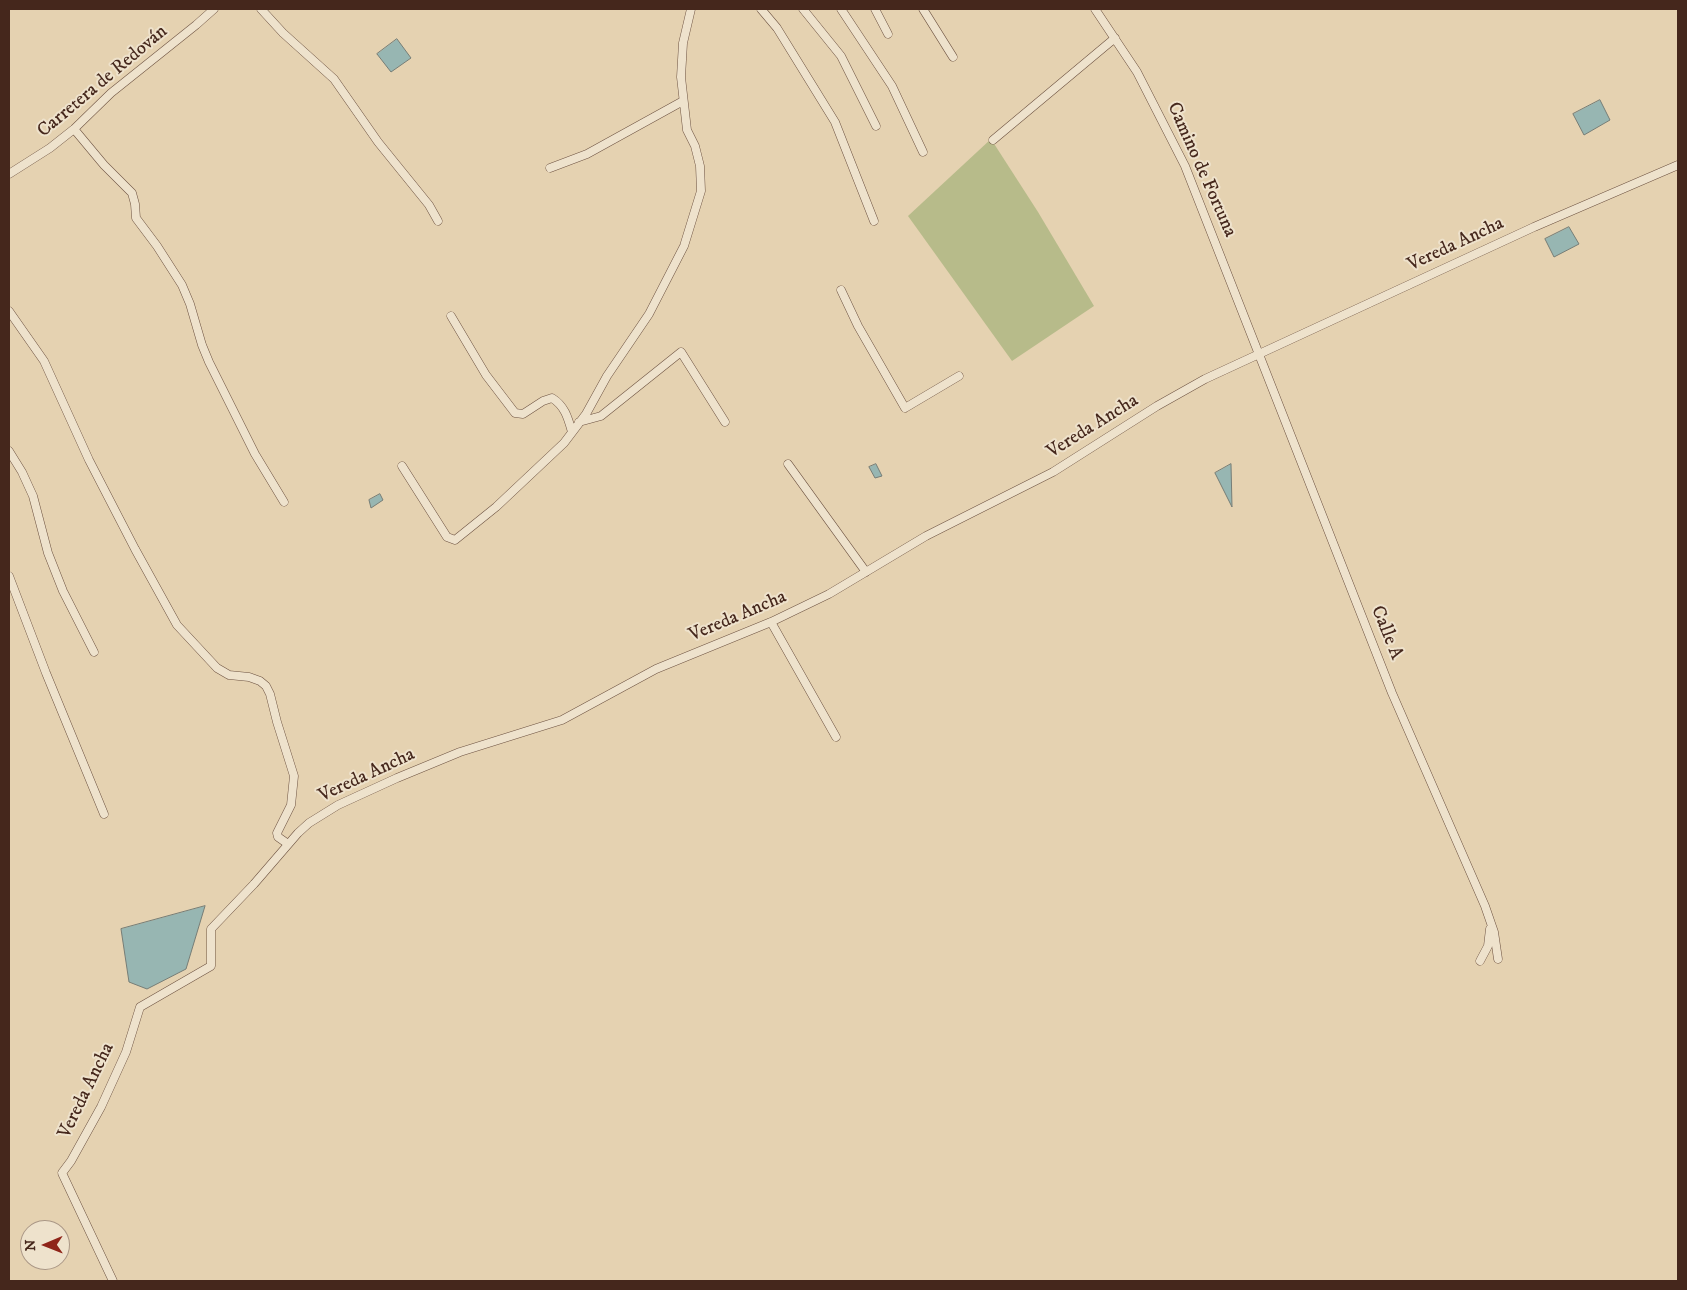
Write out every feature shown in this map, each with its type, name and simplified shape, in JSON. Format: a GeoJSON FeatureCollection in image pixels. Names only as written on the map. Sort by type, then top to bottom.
{"type":"FeatureCollection","features":[{"type":"Feature","properties":{"kind":"street","name":"Carretera de Redován"},"geometry":{"type":"LineString","coordinates":[[9,174],[74,130],[111,94],[214,9]]}},
{"type":"Feature","properties":{"kind":"street"},"geometry":{"type":"LineString","coordinates":[[261,9],[283,33],[334,79],[378,142],[429,205],[438,221]]}},
{"type":"Feature","properties":{"kind":"street"},"geometry":{"type":"LineString","coordinates":[[402,466],[447,537],[455,540],[496,507],[564,443],[586,414],[607,376],[650,314],[684,246],[701,190],[700,166],[695,146],[687,130],[681,77],[683,43],[691,9]]}},
{"type":"Feature","properties":{"kind":"street"},"geometry":{"type":"LineString","coordinates":[[761,9],[777,28],[835,122],[874,221]]}},
{"type":"Feature","properties":{"kind":"street"},"geometry":{"type":"LineString","coordinates":[[803,9],[841,56],[876,126]]}},
{"type":"Feature","properties":{"kind":"street"},"geometry":{"type":"LineString","coordinates":[[841,9],[892,86],[923,152]]}},
{"type":"Feature","properties":{"kind":"street"},"geometry":{"type":"LineString","coordinates":[[875,9],[888,34]]}},
{"type":"Feature","properties":{"kind":"street"},"geometry":{"type":"LineString","coordinates":[[922,9],[953,57]]}},
{"type":"Feature","properties":{"kind":"street","name":"Camino de Fortuna"},"geometry":{"type":"LineString","coordinates":[[1096,9],[1137,72],[1185,166],[1258,354]]}},
{"type":"Feature","properties":{"kind":"street"},"geometry":{"type":"LineString","coordinates":[[993,140],[1115,38]]}},
{"type":"Feature","properties":{"kind":"street"},"geometry":{"type":"LineString","coordinates":[[550,168],[587,154],[683,101]]}},
{"type":"Feature","properties":{"kind":"street"},"geometry":{"type":"LineString","coordinates":[[74,130],[104,165],[132,193],[136,218],[182,285],[209,362],[255,454],[284,502]]}},
{"type":"Feature","properties":{"kind":"street","name":"Vereda Ancha"},"geometry":{"type":"LineString","coordinates":[[113,1281],[62,1173],[71,1161],[101,1106],[126,1052],[140,1007],[211,966],[211,928],[254,884],[288,844],[321,815],[338,805],[397,778],[460,752],[562,720],[656,669],[771,622],[829,594],[926,536],[1053,472],[1205,379],[1534,227],[1678,165]]}},
{"type":"Feature","properties":{"kind":"street"},"geometry":{"type":"LineString","coordinates":[[842,290],[863,334],[905,408],[959,376]]}},
{"type":"Feature","properties":{"kind":"street"},"geometry":{"type":"LineString","coordinates":[[9,311],[44,361],[89,460],[177,625],[217,668],[229,675],[249,677],[260,681],[270,694],[294,776],[292,805],[277,833],[278,837],[288,844]]}},
{"type":"Feature","properties":{"kind":"street"},"geometry":{"type":"LineString","coordinates":[[451,316],[486,375],[514,413],[523,414],[552,398],[559,402],[568,415],[572,432]]}},
{"type":"Feature","properties":{"kind":"street"},"geometry":{"type":"LineString","coordinates":[[579,422],[601,416],[680,352],[724,422]]}},
{"type":"Feature","properties":{"kind":"street","name":"Calle A"},"geometry":{"type":"LineString","coordinates":[[1258,354],[1395,702],[1485,906],[1494,932],[1498,959]]}},
{"type":"Feature","properties":{"kind":"street"},"geometry":{"type":"LineString","coordinates":[[9,451],[22,472],[33,496],[48,554],[63,591],[94,652]]}},
{"type":"Feature","properties":{"kind":"street"},"geometry":{"type":"LineString","coordinates":[[788,464],[866,572]]}},
{"type":"Feature","properties":{"kind":"street"},"geometry":{"type":"LineString","coordinates":[[9,576],[46,673],[104,814]]}},
{"type":"Feature","properties":{"kind":"street"},"geometry":{"type":"LineString","coordinates":[[771,622],[836,737]]}},
{"type":"Feature","properties":{"kind":"street"},"geometry":{"type":"LineString","coordinates":[[1480,961],[1488,946],[1490,922]]}},
{"type":"Feature","properties":{"kind":"green space"},"geometry":{"type":"Polygon","coordinates":[[[991,139],[1038,212],[1094,306],[1012,361],[908,216],[991,139]]]}},
{"type":"Feature","properties":{"kind":"water"},"geometry":{"type":"Polygon","coordinates":[[[397,39],[411,58],[391,72],[377,54],[397,39]]]}},
{"type":"Feature","properties":{"kind":"water"},"geometry":{"type":"Polygon","coordinates":[[[1600,100],[1610,120],[1584,135],[1573,114],[1600,100]]]}},
{"type":"Feature","properties":{"kind":"water"},"geometry":{"type":"Polygon","coordinates":[[[1569,227],[1579,244],[1554,257],[1545,239],[1569,227]]]}},
{"type":"Feature","properties":{"kind":"water"},"geometry":{"type":"Polygon","coordinates":[[[876,464],[882,476],[875,478],[869,467],[876,464]]]}},
{"type":"Feature","properties":{"kind":"water"},"geometry":{"type":"Polygon","coordinates":[[[1231,464],[1232,507],[1215,473],[1231,464]]]}},
{"type":"Feature","properties":{"kind":"water"},"geometry":{"type":"Polygon","coordinates":[[[380,494],[383,500],[371,508],[369,500],[380,494]]]}},
{"type":"Feature","properties":{"kind":"water"},"geometry":{"type":"Polygon","coordinates":[[[205,906],[186,969],[147,989],[129,982],[121,929],[205,906]]]}}]}
